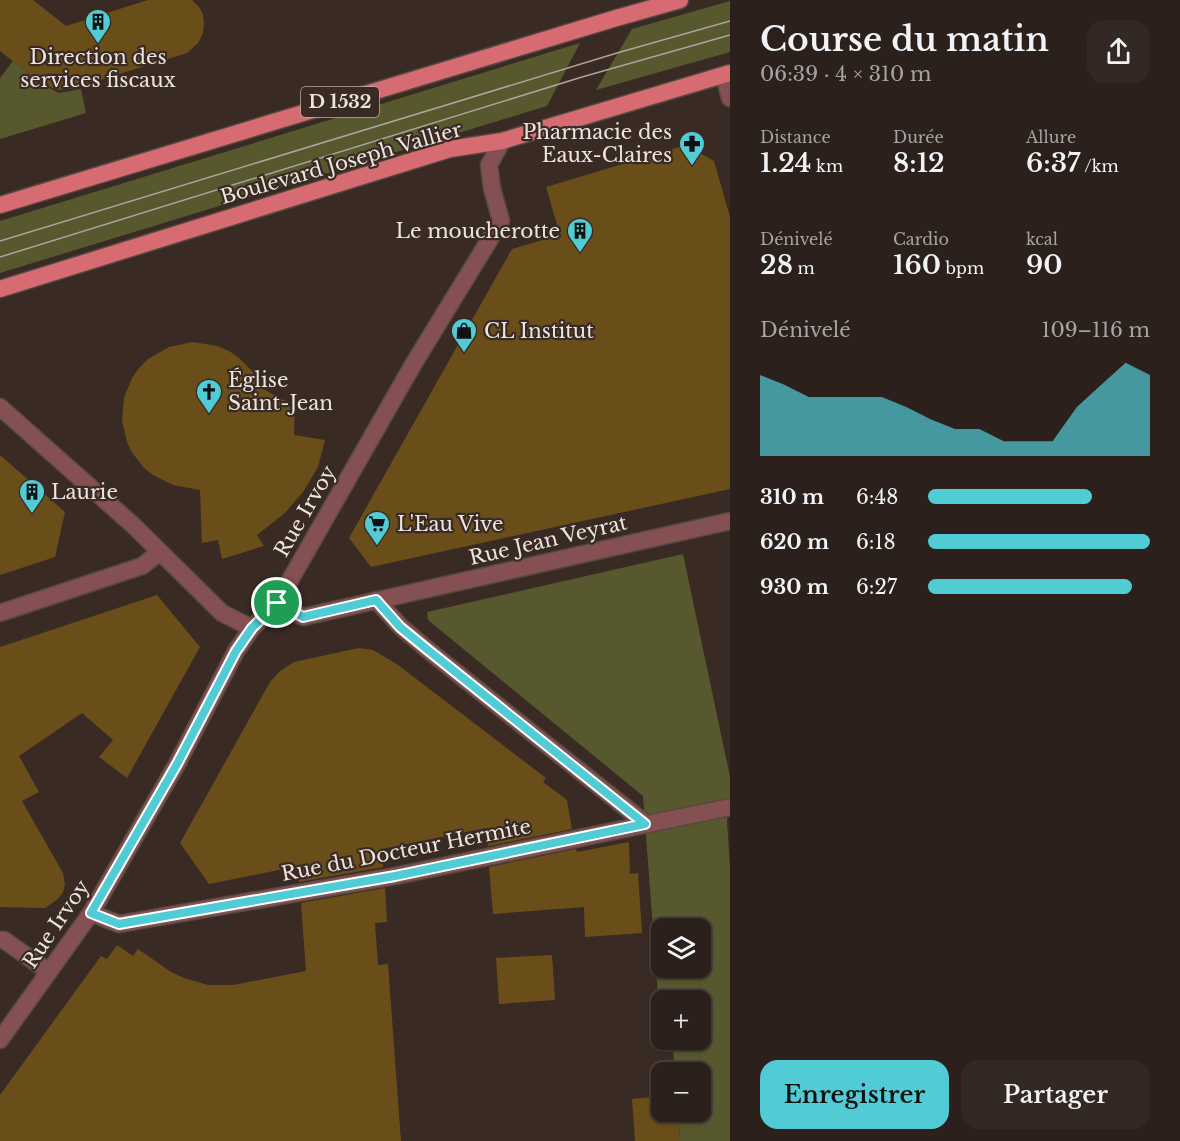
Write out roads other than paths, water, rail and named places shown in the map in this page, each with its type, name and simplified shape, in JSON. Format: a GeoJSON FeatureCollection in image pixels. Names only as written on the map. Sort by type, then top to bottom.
{"type":"FeatureCollection","features":[{"type":"Feature","properties":{"kind":"main road","name":"D 1532"},"geometry":{"type":"LineString","coordinates":[[0,205],[680,0]]}},
{"type":"Feature","properties":{"kind":"main road","name":"Boulevard Joseph Vallier"},"geometry":{"type":"LineString","coordinates":[[0,289],[450,149],[502,141],[727,74]]}},
{"type":"Feature","properties":{"kind":"street"},"geometry":{"type":"LineString","coordinates":[[727,74],[730,98]]}},
{"type":"Feature","properties":{"kind":"street","name":"Rue Irvoy"},"geometry":{"type":"LineString","coordinates":[[0,1040],[91,913],[177,764],[236,651],[252,628],[277,603],[414,363],[501,221],[492,188],[489,165],[502,141]]}},
{"type":"Feature","properties":{"kind":"street"},"geometry":{"type":"LineString","coordinates":[[0,407],[134,526],[222,613],[252,628]]}},
{"type":"Feature","properties":{"kind":"street","name":"Rue Jean Veyrat"},"geometry":{"type":"LineString","coordinates":[[277,603],[303,617],[730,521]]}},
{"type":"Feature","properties":{"kind":"street"},"geometry":{"type":"LineString","coordinates":[[0,613],[142,566],[160,552]]}},
{"type":"Feature","properties":{"kind":"street"},"geometry":{"type":"LineString","coordinates":[[376,600],[400,627],[645,824]]}},
{"type":"Feature","properties":{"kind":"street","name":"Rue du Docteur Hermite"},"geometry":{"type":"LineString","coordinates":[[91,913],[119,924],[395,876],[730,807]]}},
{"type":"Feature","properties":{"kind":"street"},"geometry":{"type":"LineString","coordinates":[[0,940],[4,940],[49,972]]}},
{"type":"Feature","properties":{"kind":"tram line"},"geometry":{"type":"LineString","coordinates":[[0,241],[617,53],[730,21]]}},
{"type":"Feature","properties":{"kind":"tram line"},"geometry":{"type":"LineString","coordinates":[[0,257],[582,77],[730,35]]}},
{"type":"Feature","properties":{"kind":"place","name":"Direction des services fiscaux"},"geometry":{"type":"Point","coordinates":[98,45]}},
{"type":"Feature","properties":{"kind":"place","name":"Pharmacie des Eaux-Claires"},"geometry":{"type":"Point","coordinates":[692,167]}},
{"type":"Feature","properties":{"kind":"place","name":"Le moucherotte"},"geometry":{"type":"Point","coordinates":[580,254]}},
{"type":"Feature","properties":{"kind":"place","name":"CL Institut"},"geometry":{"type":"Point","coordinates":[464,354]}},
{"type":"Feature","properties":{"kind":"place","name":"Église Saint-Jean"},"geometry":{"type":"Point","coordinates":[209,415]}},
{"type":"Feature","properties":{"kind":"place","name":"Laurie"},"geometry":{"type":"Point","coordinates":[32,515]}},
{"type":"Feature","properties":{"kind":"place","name":"L'Eau Vive"},"geometry":{"type":"Point","coordinates":[377,547]}}]}
